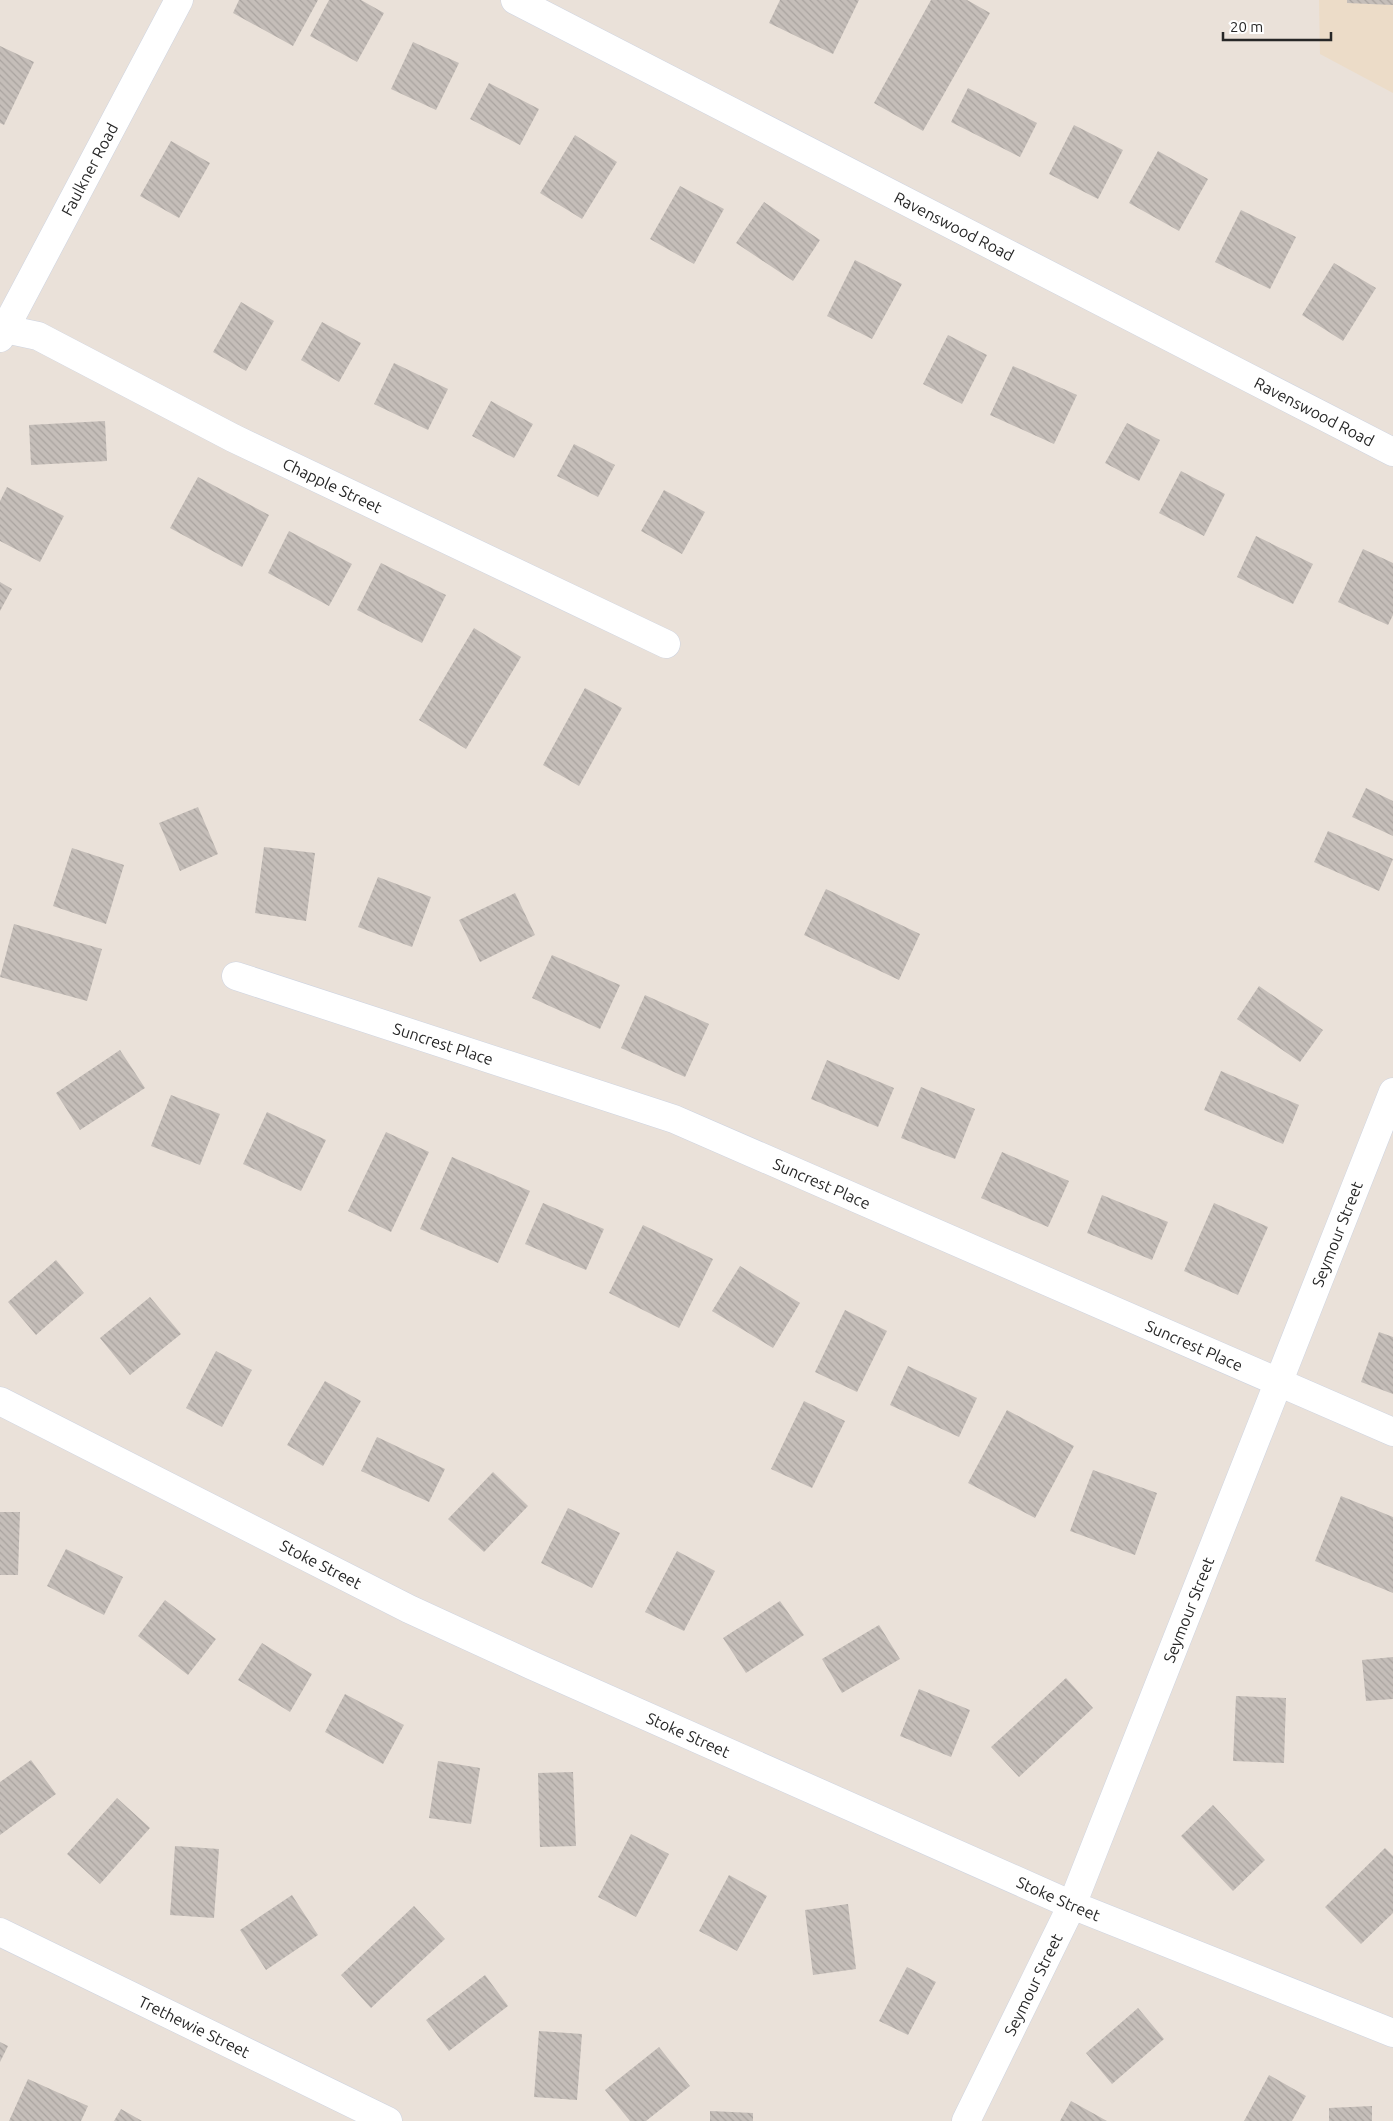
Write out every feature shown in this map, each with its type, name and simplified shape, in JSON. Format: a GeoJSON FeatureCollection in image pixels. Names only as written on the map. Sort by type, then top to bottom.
{"type":"FeatureCollection","features":[{"type":"Feature","properties":{"kind":"street","name":"Faulkner Road"},"geometry":{"type":"LineString","coordinates":[[2,332],[180,0]]}},
{"type":"Feature","properties":{"kind":"street","name":"Ravenswood Road"},"geometry":{"type":"LineString","coordinates":[[515,0],[1393,452]]}},
{"type":"Feature","properties":{"kind":"street","name":"Chapple Street"},"geometry":{"type":"LineString","coordinates":[[2,332],[38,336],[233,438],[666,644]]}},
{"type":"Feature","properties":{"kind":"street","name":"Suncrest Place"},"geometry":{"type":"LineString","coordinates":[[236,976],[674,1120],[1393,1432]]}},
{"type":"Feature","properties":{"kind":"street","name":"Seymour Street"},"geometry":{"type":"LineString","coordinates":[[966,2121],[1072,1905],[1393,1092]]}},
{"type":"Feature","properties":{"kind":"street","name":"Stoke Street"},"geometry":{"type":"LineString","coordinates":[[0,1401],[417,1613],[1072,1905],[1393,2033]]}},
{"type":"Feature","properties":{"kind":"street","name":"Trethewie Street"},"geometry":{"type":"LineString","coordinates":[[0,1932],[388,2121]]}},
{"type":"Feature","properties":{"kind":"shaded area"},"geometry":{"type":"Polygon","coordinates":[[[1319,0],[1393,0],[1393,93],[1320,54],[1319,0]]]}},
{"type":"Feature","properties":{"kind":"building"},"geometry":{"type":"Polygon","coordinates":[[[239,0],[318,0],[293,46],[233,13],[239,0]]]}},
{"type":"Feature","properties":{"kind":"building"},"geometry":{"type":"Polygon","coordinates":[[[329,0],[361,0],[384,13],[357,62],[310,36],[329,0]]]}},
{"type":"Feature","properties":{"kind":"building"},"geometry":{"type":"Polygon","coordinates":[[[780,0],[859,0],[833,54],[769,23],[780,0]]]}},
{"type":"Feature","properties":{"kind":"building"},"geometry":{"type":"Polygon","coordinates":[[[931,0],[967,0],[990,13],[923,131],[874,103],[931,0]]]}},
{"type":"Feature","properties":{"kind":"building"},"geometry":{"type":"Polygon","coordinates":[[[1347,0],[1393,0],[1393,5],[1347,3],[1347,0]]]}},
{"type":"Feature","properties":{"kind":"building"},"geometry":{"type":"Polygon","coordinates":[[[413,42],[459,63],[436,110],[391,89],[413,42]]]}},
{"type":"Feature","properties":{"kind":"building"},"geometry":{"type":"Polygon","coordinates":[[[0,46],[34,62],[4,125],[0,123],[0,46]]]}},
{"type":"Feature","properties":{"kind":"building"},"geometry":{"type":"Polygon","coordinates":[[[489,83],[539,109],[520,145],[470,119],[489,83]]]}},
{"type":"Feature","properties":{"kind":"building"},"geometry":{"type":"Polygon","coordinates":[[[968,88],[1037,123],[1020,157],[951,122],[968,88]]]}},
{"type":"Feature","properties":{"kind":"building"},"geometry":{"type":"Polygon","coordinates":[[[1074,125],[1123,150],[1098,199],[1049,174],[1074,125]]]}},
{"type":"Feature","properties":{"kind":"building"},"geometry":{"type":"Polygon","coordinates":[[[575,135],[617,162],[582,219],[540,193],[575,135]]]}},
{"type":"Feature","properties":{"kind":"building"},"geometry":{"type":"Polygon","coordinates":[[[171,141],[210,163],[179,218],[140,196],[171,141]]]}},
{"type":"Feature","properties":{"kind":"building"},"geometry":{"type":"Polygon","coordinates":[[[1158,151],[1208,179],[1179,231],[1129,203],[1158,151]]]}},
{"type":"Feature","properties":{"kind":"building"},"geometry":{"type":"Polygon","coordinates":[[[680,186],[724,209],[694,264],[650,239],[680,186]]]}},
{"type":"Feature","properties":{"kind":"building"},"geometry":{"type":"Polygon","coordinates":[[[764,202],[820,240],[793,281],[736,243],[764,202]]]}},
{"type":"Feature","properties":{"kind":"building"},"geometry":{"type":"Polygon","coordinates":[[[1241,210],[1296,237],[1270,289],[1215,262],[1241,210]]]}},
{"type":"Feature","properties":{"kind":"building"},"geometry":{"type":"Polygon","coordinates":[[[855,260],[902,284],[872,339],[827,316],[855,260]]]}},
{"type":"Feature","properties":{"kind":"building"},"geometry":{"type":"Polygon","coordinates":[[[1334,263],[1376,288],[1343,341],[1302,315],[1334,263]]]}},
{"type":"Feature","properties":{"kind":"building"},"geometry":{"type":"Polygon","coordinates":[[[241,302],[274,321],[246,371],[213,352],[241,302]]]}},
{"type":"Feature","properties":{"kind":"building"},"geometry":{"type":"Polygon","coordinates":[[[322,322],[361,343],[339,382],[301,360],[322,322]]]}},
{"type":"Feature","properties":{"kind":"building"},"geometry":{"type":"Polygon","coordinates":[[[948,335],[987,355],[962,404],[923,384],[948,335]]]}},
{"type":"Feature","properties":{"kind":"building"},"geometry":{"type":"Polygon","coordinates":[[[394,363],[448,389],[428,430],[374,404],[394,363]]]}},
{"type":"Feature","properties":{"kind":"building"},"geometry":{"type":"Polygon","coordinates":[[[1013,366],[1077,395],[1054,444],[990,415],[1013,366]]]}},
{"type":"Feature","properties":{"kind":"building"},"geometry":{"type":"Polygon","coordinates":[[[491,401],[533,424],[514,458],[472,436],[491,401]]]}},
{"type":"Feature","properties":{"kind":"building"},"geometry":{"type":"Polygon","coordinates":[[[105,421],[107,461],[31,465],[29,425],[105,421]]]}},
{"type":"Feature","properties":{"kind":"building"},"geometry":{"type":"Polygon","coordinates":[[[1127,423],[1160,440],[1139,481],[1105,463],[1127,423]]]}},
{"type":"Feature","properties":{"kind":"building"},"geometry":{"type":"Polygon","coordinates":[[[574,444],[615,465],[598,497],[557,476],[574,444]]]}},
{"type":"Feature","properties":{"kind":"building"},"geometry":{"type":"Polygon","coordinates":[[[1181,471],[1225,494],[1204,536],[1159,513],[1181,471]]]}},
{"type":"Feature","properties":{"kind":"building"},"geometry":{"type":"Polygon","coordinates":[[[198,477],[269,515],[242,567],[170,528],[198,477]]]}},
{"type":"Feature","properties":{"kind":"building"},"geometry":{"type":"Polygon","coordinates":[[[7,487],[64,516],[40,562],[0,541],[0,501],[7,487]]]}},
{"type":"Feature","properties":{"kind":"building"},"geometry":{"type":"Polygon","coordinates":[[[664,490],[705,512],[682,554],[641,531],[664,490]]]}},
{"type":"Feature","properties":{"kind":"building"},"geometry":{"type":"Polygon","coordinates":[[[289,531],[352,564],[329,606],[268,573],[289,531]]]}},
{"type":"Feature","properties":{"kind":"building"},"geometry":{"type":"Polygon","coordinates":[[[1256,536],[1313,564],[1293,604],[1237,577],[1256,536]]]}},
{"type":"Feature","properties":{"kind":"building"},"geometry":{"type":"Polygon","coordinates":[[[1363,549],[1393,563],[1393,615],[1388,625],[1338,602],[1363,549]]]}},
{"type":"Feature","properties":{"kind":"building"},"geometry":{"type":"Polygon","coordinates":[[[381,563],[446,595],[422,643],[357,610],[381,563]]]}},
{"type":"Feature","properties":{"kind":"building"},"geometry":{"type":"Polygon","coordinates":[[[0,582],[12,589],[0,611],[0,582]]]}},
{"type":"Feature","properties":{"kind":"building"},"geometry":{"type":"Polygon","coordinates":[[[474,628],[521,657],[466,749],[419,720],[474,628]]]}},
{"type":"Feature","properties":{"kind":"building"},"geometry":{"type":"Polygon","coordinates":[[[585,688],[622,708],[579,786],[543,765],[585,688]]]}},
{"type":"Feature","properties":{"kind":"building"},"geometry":{"type":"Polygon","coordinates":[[[1366,788],[1393,801],[1393,836],[1352,817],[1366,788]]]}},
{"type":"Feature","properties":{"kind":"building"},"geometry":{"type":"Polygon","coordinates":[[[198,807],[218,854],[180,871],[159,823],[198,807]]]}},
{"type":"Feature","properties":{"kind":"building"},"geometry":{"type":"Polygon","coordinates":[[[1328,831],[1393,859],[1379,891],[1314,862],[1328,831]]]}},
{"type":"Feature","properties":{"kind":"building"},"geometry":{"type":"Polygon","coordinates":[[[264,847],[315,853],[306,921],[255,913],[264,847]]]}},
{"type":"Feature","properties":{"kind":"building"},"geometry":{"type":"Polygon","coordinates":[[[72,848],[124,865],[106,924],[53,906],[72,848]]]}},
{"type":"Feature","properties":{"kind":"building"},"geometry":{"type":"Polygon","coordinates":[[[378,877],[431,897],[412,947],[358,927],[378,877]]]}},
{"type":"Feature","properties":{"kind":"building"},"geometry":{"type":"Polygon","coordinates":[[[826,889],[920,934],[899,980],[804,935],[826,889]]]}},
{"type":"Feature","properties":{"kind":"building"},"geometry":{"type":"Polygon","coordinates":[[[515,893],[535,935],[480,962],[459,920],[515,893]]]}},
{"type":"Feature","properties":{"kind":"building"},"geometry":{"type":"Polygon","coordinates":[[[14,924],[102,949],[87,1001],[0,977],[14,924]]]}},
{"type":"Feature","properties":{"kind":"building"},"geometry":{"type":"Polygon","coordinates":[[[552,955],[620,985],[600,1029],[532,998],[552,955]]]}},
{"type":"Feature","properties":{"kind":"building"},"geometry":{"type":"Polygon","coordinates":[[[1259,986],[1323,1030],[1300,1062],[1237,1019],[1259,986]]]}},
{"type":"Feature","properties":{"kind":"building"},"geometry":{"type":"Polygon","coordinates":[[[645,995],[709,1024],[685,1077],[621,1048],[645,995]]]}},
{"type":"Feature","properties":{"kind":"building"},"geometry":{"type":"Polygon","coordinates":[[[120,1050],[145,1088],[80,1130],[56,1093],[120,1050]]]}},
{"type":"Feature","properties":{"kind":"building"},"geometry":{"type":"Polygon","coordinates":[[[827,1060],[894,1088],[878,1127],[811,1099],[827,1060]]]}},
{"type":"Feature","properties":{"kind":"building"},"geometry":{"type":"Polygon","coordinates":[[[1221,1071],[1299,1105],[1283,1144],[1204,1110],[1221,1071]]]}},
{"type":"Feature","properties":{"kind":"building"},"geometry":{"type":"Polygon","coordinates":[[[921,1087],[975,1109],[955,1159],[901,1138],[921,1087]]]}},
{"type":"Feature","properties":{"kind":"building"},"geometry":{"type":"Polygon","coordinates":[[[171,1095],[220,1114],[200,1165],[151,1146],[171,1095]]]}},
{"type":"Feature","properties":{"kind":"building"},"geometry":{"type":"Polygon","coordinates":[[[267,1112],[326,1140],[301,1191],[243,1164],[267,1112]]]}},
{"type":"Feature","properties":{"kind":"building"},"geometry":{"type":"Polygon","coordinates":[[[386,1132],[429,1152],[391,1232],[348,1211],[386,1132]]]}},
{"type":"Feature","properties":{"kind":"building"},"geometry":{"type":"Polygon","coordinates":[[[1002,1152],[1069,1181],[1048,1227],[981,1198],[1002,1152]]]}},
{"type":"Feature","properties":{"kind":"building"},"geometry":{"type":"Polygon","coordinates":[[[452,1157],[530,1191],[498,1263],[420,1229],[452,1157]]]}},
{"type":"Feature","properties":{"kind":"building"},"geometry":{"type":"Polygon","coordinates":[[[1102,1195],[1168,1222],[1152,1260],[1087,1233],[1102,1195]]]}},
{"type":"Feature","properties":{"kind":"building"},"geometry":{"type":"Polygon","coordinates":[[[543,1203],[604,1229],[586,1270],[525,1244],[543,1203]]]}},
{"type":"Feature","properties":{"kind":"building"},"geometry":{"type":"Polygon","coordinates":[[[1214,1203],[1268,1227],[1238,1295],[1184,1271],[1214,1203]]]}},
{"type":"Feature","properties":{"kind":"building"},"geometry":{"type":"Polygon","coordinates":[[[643,1225],[713,1259],[679,1328],[609,1293],[643,1225]]]}},
{"type":"Feature","properties":{"kind":"building"},"geometry":{"type":"Polygon","coordinates":[[[56,1260],[84,1293],[36,1335],[8,1302],[56,1260]]]}},
{"type":"Feature","properties":{"kind":"building"},"geometry":{"type":"Polygon","coordinates":[[[740,1266],[800,1303],[773,1348],[712,1311],[740,1266]]]}},
{"type":"Feature","properties":{"kind":"building"},"geometry":{"type":"Polygon","coordinates":[[[150,1297],[181,1334],[130,1375],[100,1338],[150,1297]]]}},
{"type":"Feature","properties":{"kind":"building"},"geometry":{"type":"Polygon","coordinates":[[[845,1310],[887,1331],[857,1392],[815,1372],[845,1310]]]}},
{"type":"Feature","properties":{"kind":"building"},"geometry":{"type":"Polygon","coordinates":[[[1379,1332],[1393,1337],[1393,1394],[1361,1382],[1379,1332]]]}},
{"type":"Feature","properties":{"kind":"building"},"geometry":{"type":"Polygon","coordinates":[[[216,1351],[252,1370],[222,1427],[186,1408],[216,1351]]]}},
{"type":"Feature","properties":{"kind":"building"},"geometry":{"type":"Polygon","coordinates":[[[908,1366],[977,1398],[959,1437],[890,1405],[908,1366]]]}},
{"type":"Feature","properties":{"kind":"building"},"geometry":{"type":"Polygon","coordinates":[[[325,1381],[361,1401],[323,1466],[287,1445],[325,1381]]]}},
{"type":"Feature","properties":{"kind":"building"},"geometry":{"type":"Polygon","coordinates":[[[804,1401],[845,1421],[812,1488],[771,1469],[804,1401]]]}},
{"type":"Feature","properties":{"kind":"building"},"geometry":{"type":"Polygon","coordinates":[[[1007,1410],[1074,1446],[1035,1518],[968,1483],[1007,1410]]]}},
{"type":"Feature","properties":{"kind":"building"},"geometry":{"type":"Polygon","coordinates":[[[377,1437],[445,1469],[429,1502],[361,1471],[377,1437]]]}},
{"type":"Feature","properties":{"kind":"building"},"geometry":{"type":"Polygon","coordinates":[[[1093,1470],[1157,1493],[1135,1555],[1070,1531],[1093,1470]]]}},
{"type":"Feature","properties":{"kind":"building"},"geometry":{"type":"Polygon","coordinates":[[[493,1472],[528,1506],[484,1552],[448,1519],[493,1472]]]}},
{"type":"Feature","properties":{"kind":"building"},"geometry":{"type":"Polygon","coordinates":[[[1341,1496],[1393,1517],[1393,1593],[1315,1561],[1341,1496]]]}},
{"type":"Feature","properties":{"kind":"building"},"geometry":{"type":"Polygon","coordinates":[[[568,1508],[620,1533],[592,1588],[541,1563],[568,1508]]]}},
{"type":"Feature","properties":{"kind":"building"},"geometry":{"type":"Polygon","coordinates":[[[0,1512],[20,1512],[18,1575],[0,1575],[0,1512]]]}},
{"type":"Feature","properties":{"kind":"building"},"geometry":{"type":"Polygon","coordinates":[[[66,1549],[123,1577],[104,1615],[47,1586],[66,1549]]]}},
{"type":"Feature","properties":{"kind":"building"},"geometry":{"type":"Polygon","coordinates":[[[677,1551],[715,1571],[684,1631],[645,1612],[677,1551]]]}},
{"type":"Feature","properties":{"kind":"building"},"geometry":{"type":"Polygon","coordinates":[[[165,1600],[216,1639],[188,1675],[138,1636],[165,1600]]]}},
{"type":"Feature","properties":{"kind":"building"},"geometry":{"type":"Polygon","coordinates":[[[780,1601],[804,1635],[746,1673],[723,1638],[780,1601]]]}},
{"type":"Feature","properties":{"kind":"building"},"geometry":{"type":"Polygon","coordinates":[[[879,1625],[900,1659],[842,1693],[822,1659],[879,1625]]]}},
{"type":"Feature","properties":{"kind":"building"},"geometry":{"type":"Polygon","coordinates":[[[262,1643],[312,1674],[290,1712],[238,1680],[262,1643]]]}},
{"type":"Feature","properties":{"kind":"building"},"geometry":{"type":"Polygon","coordinates":[[[1393,1657],[1393,1699],[1366,1701],[1362,1660],[1393,1657]]]}},
{"type":"Feature","properties":{"kind":"building"},"geometry":{"type":"Polygon","coordinates":[[[1066,1678],[1093,1708],[1019,1777],[991,1747],[1066,1678]]]}},
{"type":"Feature","properties":{"kind":"building"},"geometry":{"type":"Polygon","coordinates":[[[919,1689],[970,1710],[951,1757],[900,1736],[919,1689]]]}},
{"type":"Feature","properties":{"kind":"building"},"geometry":{"type":"Polygon","coordinates":[[[345,1694],[404,1725],[383,1764],[325,1732],[345,1694]]]}},
{"type":"Feature","properties":{"kind":"building"},"geometry":{"type":"Polygon","coordinates":[[[1236,1696],[1286,1698],[1284,1763],[1233,1761],[1236,1696]]]}},
{"type":"Feature","properties":{"kind":"building"},"geometry":{"type":"Polygon","coordinates":[[[31,1760],[56,1794],[0,1835],[0,1782],[31,1760]]]}},
{"type":"Feature","properties":{"kind":"building"},"geometry":{"type":"Polygon","coordinates":[[[438,1761],[480,1768],[471,1824],[429,1818],[438,1761]]]}},
{"type":"Feature","properties":{"kind":"building"},"geometry":{"type":"Polygon","coordinates":[[[573,1772],[576,1846],[540,1847],[538,1773],[573,1772]]]}},
{"type":"Feature","properties":{"kind":"building"},"geometry":{"type":"Polygon","coordinates":[[[117,1798],[150,1828],[100,1884],[67,1854],[117,1798]]]}},
{"type":"Feature","properties":{"kind":"building"},"geometry":{"type":"Polygon","coordinates":[[[1213,1805],[1265,1860],[1233,1891],[1181,1836],[1213,1805]]]}},
{"type":"Feature","properties":{"kind":"building"},"geometry":{"type":"Polygon","coordinates":[[[631,1834],[669,1854],[636,1917],[598,1897],[631,1834]]]}},
{"type":"Feature","properties":{"kind":"building"},"geometry":{"type":"Polygon","coordinates":[[[175,1846],[219,1849],[214,1918],[170,1915],[175,1846]]]}},
{"type":"Feature","properties":{"kind":"building"},"geometry":{"type":"Polygon","coordinates":[[[1385,1848],[1393,1856],[1393,1913],[1361,1944],[1325,1907],[1385,1848]]]}},
{"type":"Feature","properties":{"kind":"building"},"geometry":{"type":"Polygon","coordinates":[[[729,1875],[767,1896],[737,1951],[699,1931],[729,1875]]]}},
{"type":"Feature","properties":{"kind":"building"},"geometry":{"type":"Polygon","coordinates":[[[292,1895],[318,1935],[266,1970],[240,1930],[292,1895]]]}},
{"type":"Feature","properties":{"kind":"building"},"geometry":{"type":"Polygon","coordinates":[[[848,1904],[856,1969],[813,1975],[805,1910],[848,1904]]]}},
{"type":"Feature","properties":{"kind":"building"},"geometry":{"type":"Polygon","coordinates":[[[414,1906],[445,1939],[371,2008],[341,1975],[414,1906]]]}},
{"type":"Feature","properties":{"kind":"building"},"geometry":{"type":"Polygon","coordinates":[[[907,1967],[936,1982],[908,2035],[879,2021],[907,1967]]]}},
{"type":"Feature","properties":{"kind":"building"},"geometry":{"type":"Polygon","coordinates":[[[485,1975],[508,2006],[449,2051],[426,2020],[485,1975]]]}},
{"type":"Feature","properties":{"kind":"building"},"geometry":{"type":"Polygon","coordinates":[[[1138,2008],[1164,2039],[1112,2084],[1086,2053],[1138,2008]]]}},
{"type":"Feature","properties":{"kind":"building"},"geometry":{"type":"Polygon","coordinates":[[[539,2031],[582,2034],[577,2100],[534,2097],[539,2031]]]}},
{"type":"Feature","properties":{"kind":"building"},"geometry":{"type":"Polygon","coordinates":[[[0,2042],[8,2046],[0,2062],[0,2042]]]}},
{"type":"Feature","properties":{"kind":"building"},"geometry":{"type":"Polygon","coordinates":[[[659,2047],[690,2086],[646,2121],[630,2121],[605,2090],[659,2047]]]}},
{"type":"Feature","properties":{"kind":"building"},"geometry":{"type":"Polygon","coordinates":[[[1269,2075],[1306,2096],[1292,2121],[1244,2121],[1269,2075]]]}},
{"type":"Feature","properties":{"kind":"building"},"geometry":{"type":"Polygon","coordinates":[[[28,2079],[88,2106],[81,2121],[9,2121],[28,2079]]]}},
{"type":"Feature","properties":{"kind":"building"},"geometry":{"type":"Polygon","coordinates":[[[1071,2101],[1107,2121],[1060,2121],[1071,2101]]]}},
{"type":"Feature","properties":{"kind":"building"},"geometry":{"type":"Polygon","coordinates":[[[1372,2106],[1372,2121],[1329,2121],[1329,2108],[1372,2106]]]}},
{"type":"Feature","properties":{"kind":"building"},"geometry":{"type":"Polygon","coordinates":[[[121,2109],[142,2121],[114,2121],[121,2109]]]}},
{"type":"Feature","properties":{"kind":"building"},"geometry":{"type":"Polygon","coordinates":[[[710,2111],[753,2113],[753,2121],[710,2121],[710,2111]]]}}]}
